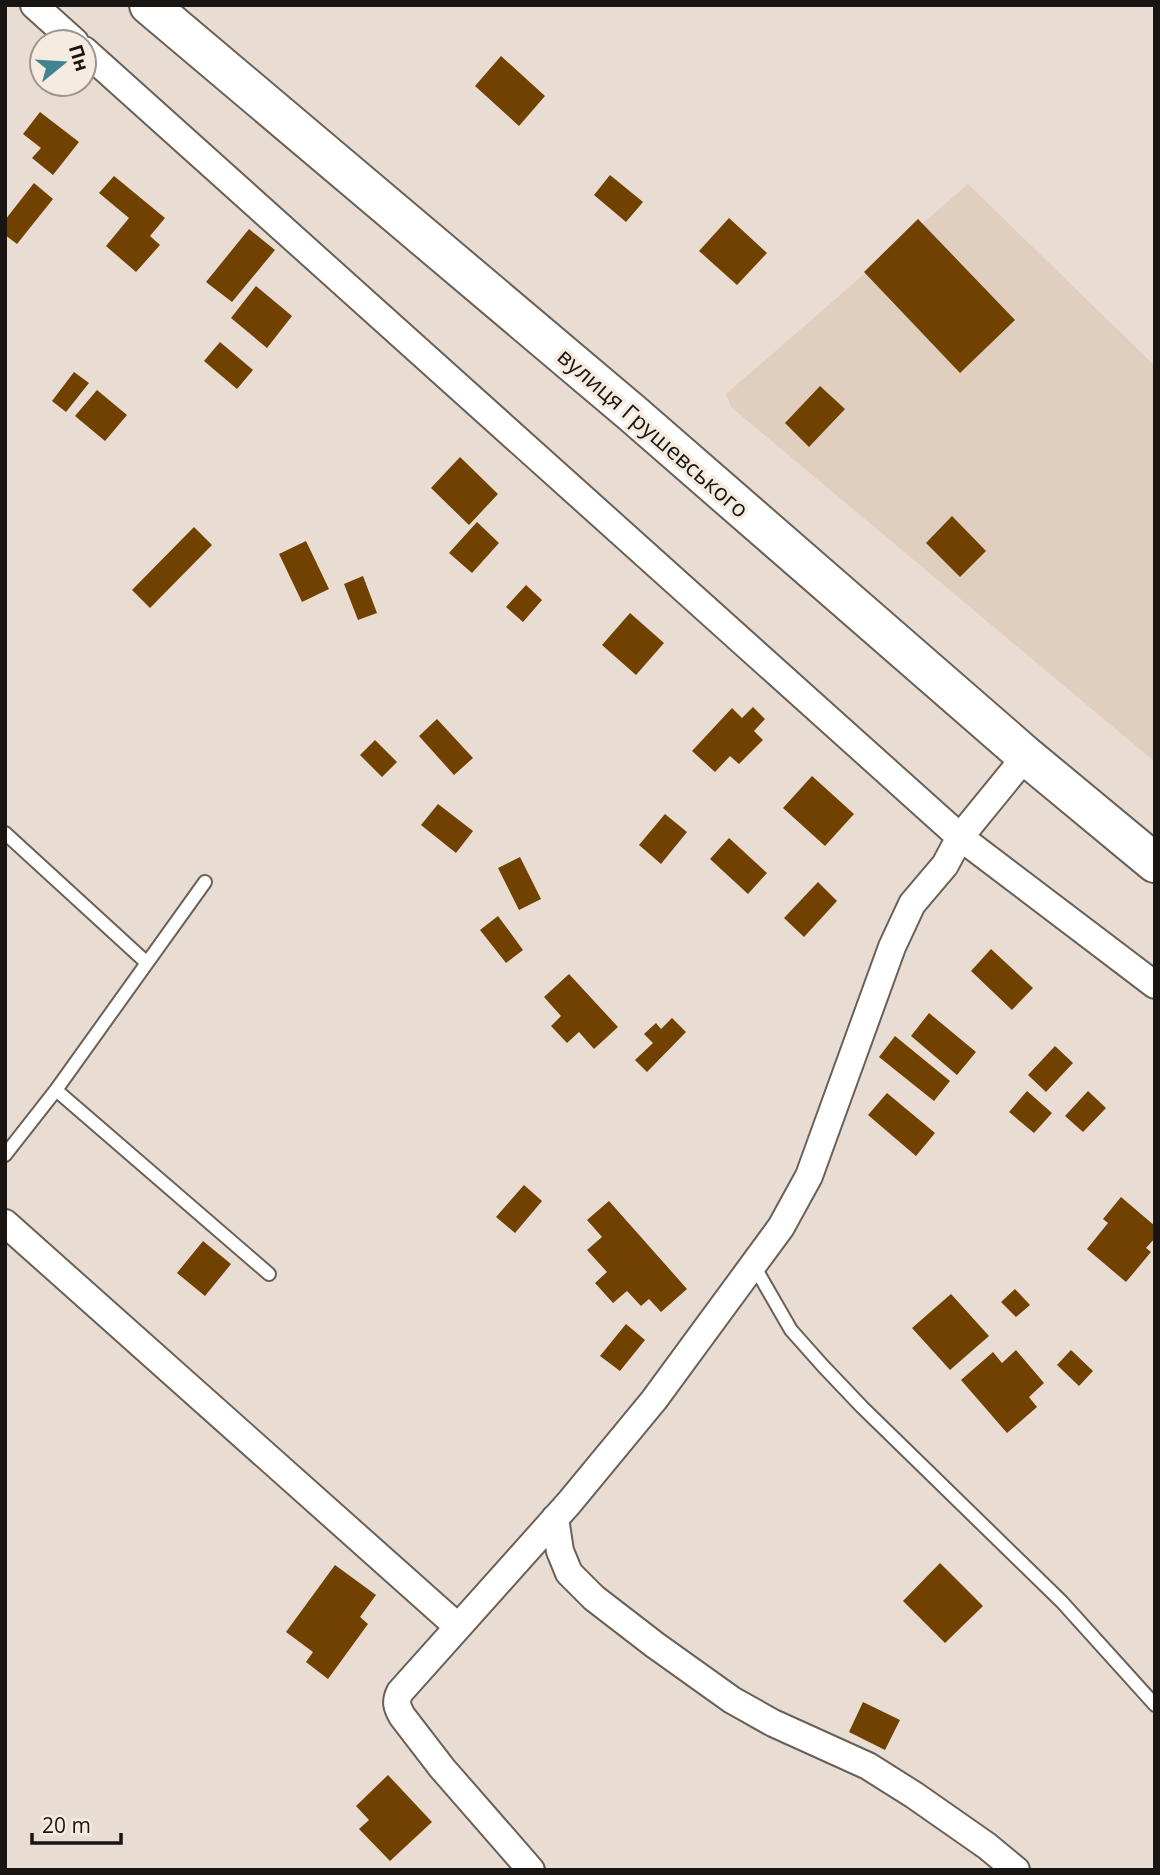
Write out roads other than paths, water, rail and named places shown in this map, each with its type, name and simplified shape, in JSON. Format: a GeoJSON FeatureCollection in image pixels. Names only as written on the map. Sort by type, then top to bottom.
{"type":"FeatureCollection","features":[{"type":"Feature","properties":{"kind":"highway","name":"вулиця Грушевського"},"geometry":{"type":"LineString","coordinates":[[149,5],[632,413],[1026,756],[1155,863]]}},
{"type":"Feature","properties":{"kind":"street"},"geometry":{"type":"LineString","coordinates":[[34,5],[59,28]]}},
{"type":"Feature","properties":{"kind":"street"},"geometry":{"type":"LineString","coordinates":[[98,63],[960,837],[1155,985]]}},
{"type":"Feature","properties":{"kind":"street"},"geometry":{"type":"LineString","coordinates":[[531,1870],[442,1768],[397,1707],[396,1700],[400,1692],[555,1518],[654,1401],[781,1227],[809,1176],[892,947],[912,904],[945,865],[960,837],[1026,756]]}},
{"type":"Feature","properties":{"kind":"street"},"geometry":{"type":"LineString","coordinates":[[5,1223],[457,1626]]}},
{"type":"Feature","properties":{"kind":"street"},"geometry":{"type":"LineString","coordinates":[[555,1518],[560,1551],[569,1573],[594,1598],[655,1645],[752,1712],[868,1766],[914,1794],[1016,1870]]}},
{"type":"Feature","properties":{"kind":"lane"},"geometry":{"type":"LineString","coordinates":[[5,833],[147,963]]}},
{"type":"Feature","properties":{"kind":"lane"},"geometry":{"type":"LineString","coordinates":[[5,1155],[56,1090],[205,882]]}},
{"type":"Feature","properties":{"kind":"lane"},"geometry":{"type":"LineString","coordinates":[[56,1090],[269,1274]]}},
{"type":"Feature","properties":{"kind":"lane"},"geometry":{"type":"LineString","coordinates":[[753,1264],[791,1330],[823,1366],[1062,1602],[1155,1705]]}}]}
